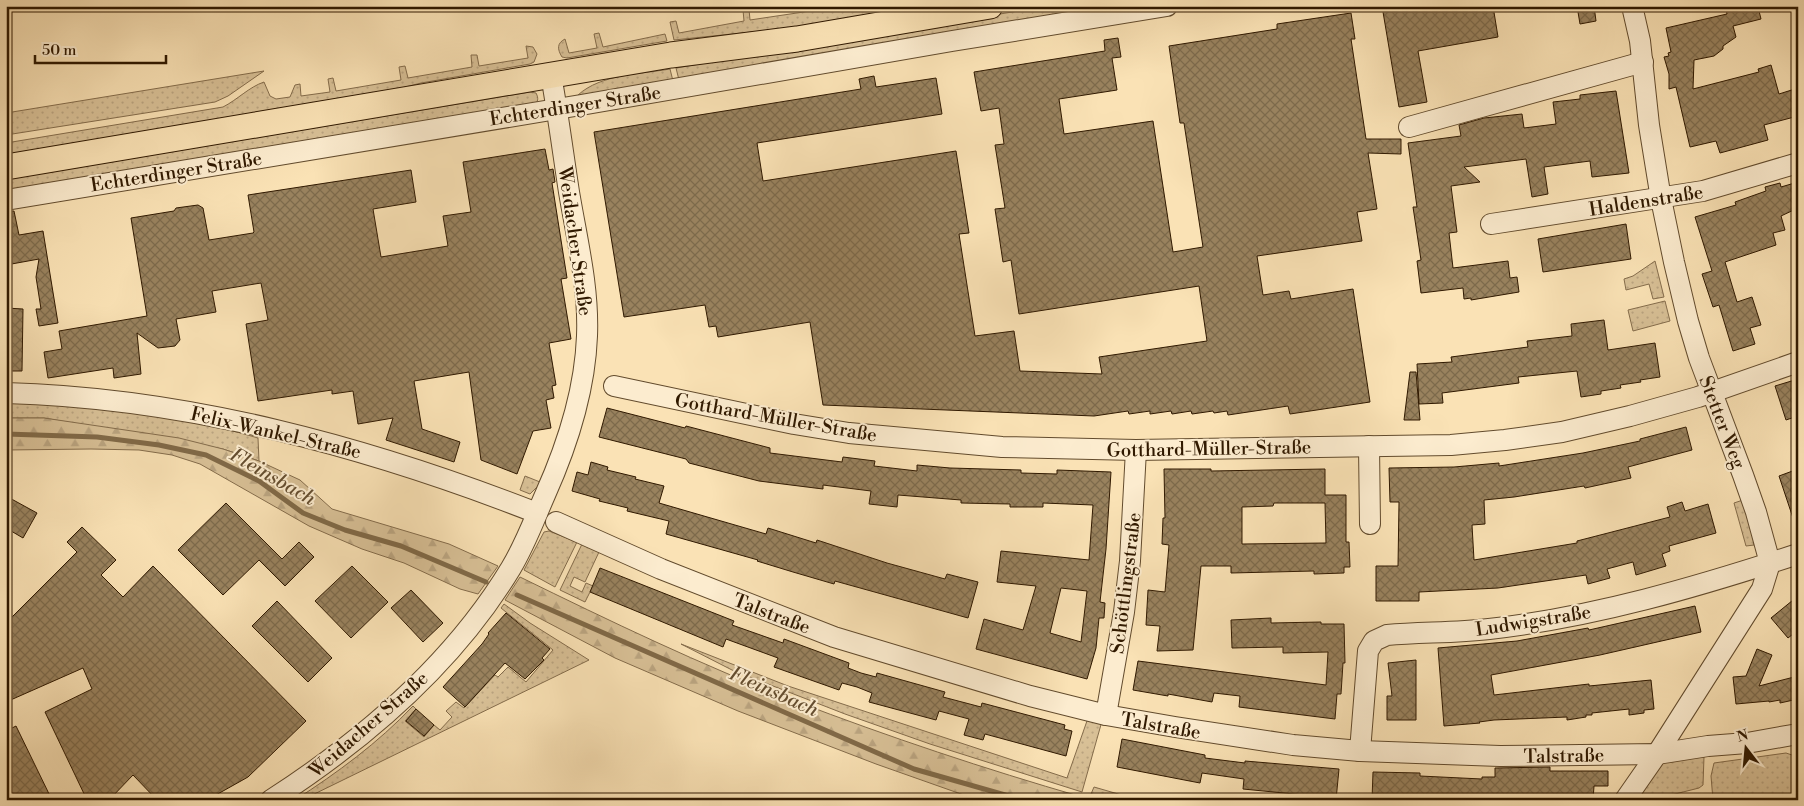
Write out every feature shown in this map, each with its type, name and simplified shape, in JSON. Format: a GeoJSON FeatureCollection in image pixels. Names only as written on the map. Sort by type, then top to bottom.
{"type":"FeatureCollection","features":[{"type":"Feature","properties":{"kind":"main road","name":"Echterdinger Straße"},"geometry":{"type":"LineString","coordinates":[[6,167],[672,55],[797,39],[990,6]]}},
{"type":"Feature","properties":{"kind":"street","name":"Echterdinger Straße"},"geometry":{"type":"LineString","coordinates":[[6,200],[557,109],[952,40],[1144,8],[1167,6]]}},
{"type":"Feature","properties":{"kind":"street","name":"Stetter Weg"},"geometry":{"type":"LineString","coordinates":[[1632,6],[1643,62],[1661,198],[1688,321],[1710,392],[1756,512],[1770,563]]}},
{"type":"Feature","properties":{"kind":"street"},"geometry":{"type":"LineString","coordinates":[[1409,128],[1643,62]]}},
{"type":"Feature","properties":{"kind":"street","name":"Weidacher Straße"},"geometry":{"type":"LineString","coordinates":[[271,800],[310,775],[390,710],[459,640],[494,595],[512,568],[525,544],[556,471],[570,427],[582,378],[587,334],[587,306],[551,75]]}},
{"type":"Feature","properties":{"kind":"street","name":"Haldenstraße"},"geometry":{"type":"LineString","coordinates":[[1491,224],[1712,189],[1798,163]]}},
{"type":"Feature","properties":{"kind":"street","name":"Gotthard-Müller-Straße"},"geometry":{"type":"LineString","coordinates":[[614,386],[794,424],[849,433],[1002,447],[1136,450],[1451,445],[1562,432],[1668,406],[1798,362]]}},
{"type":"Feature","properties":{"kind":"street","name":"Felix-Wankel-Straße"},"geometry":{"type":"LineString","coordinates":[[6,393],[131,403],[176,409],[242,422],[340,445],[391,460],[479,490],[538,513]]}},
{"type":"Feature","properties":{"kind":"street"},"geometry":{"type":"LineString","coordinates":[[1369,446],[1370,524]]}},
{"type":"Feature","properties":{"kind":"street","name":"Schöttlingstraße"},"geometry":{"type":"LineString","coordinates":[[1106,715],[1124,612],[1130,561],[1136,450]]}},
{"type":"Feature","properties":{"kind":"street","name":"Talstraße"},"geometry":{"type":"LineString","coordinates":[[556,522],[661,569],[834,637],[1030,696],[1106,715],[1294,745],[1360,752],[1500,756],[1657,754],[1708,746],[1747,743],[1798,734]]}},
{"type":"Feature","properties":{"kind":"street","name":"Ludwigstraße"},"geometry":{"type":"LineString","coordinates":[[1360,752],[1368,651],[1374,641],[1387,635],[1488,629],[1576,615],[1691,587],[1798,554]]}},
{"type":"Feature","properties":{"kind":"street"},"geometry":{"type":"LineString","coordinates":[[1625,800],[1657,754],[1762,589],[1770,563]]}},
{"type":"Feature","properties":{"kind":"green space"},"geometry":{"type":"Polygon","coordinates":[[[817,6],[822,6],[823,9],[840,6],[923,6],[790,28],[674,40],[670,22],[676,21],[679,33],[744,21],[743,10],[749,9],[750,20],[817,10],[817,6]]]}},
{"type":"Feature","properties":{"kind":"green space"},"geometry":{"type":"Polygon","coordinates":[[[1048,6],[1083,6],[1085,13],[679,80],[676,68],[1048,6]]]}},
{"type":"Feature","properties":{"kind":"green space"},"geometry":{"type":"Polygon","coordinates":[[[599,33],[603,47],[665,34],[667,41],[567,58],[562,57],[559,51],[560,42],[565,39],[569,53],[597,48],[594,34],[599,33]]]}},
{"type":"Feature","properties":{"kind":"green space"},"geometry":{"type":"Polygon","coordinates":[[[526,46],[533,47],[537,54],[534,62],[530,64],[421,83],[362,98],[6,157],[6,143],[223,107],[264,82],[270,96],[276,99],[290,97],[295,85],[300,84],[301,96],[330,92],[328,79],[333,78],[336,91],[401,80],[399,67],[405,66],[408,78],[472,67],[471,55],[477,55],[479,66],[528,58],[526,46]]]}},
{"type":"Feature","properties":{"kind":"green space"},"geometry":{"type":"Polygon","coordinates":[[[670,69],[673,81],[579,97],[578,95],[587,88],[610,79],[670,69]]]}},
{"type":"Feature","properties":{"kind":"green space"},"geometry":{"type":"Polygon","coordinates":[[[264,71],[228,96],[215,102],[6,135],[6,113],[264,71]]]}},
{"type":"Feature","properties":{"kind":"green space"},"geometry":{"type":"Polygon","coordinates":[[[530,92],[536,93],[538,97],[534,106],[6,193],[6,179],[530,92]]]}},
{"type":"Feature","properties":{"kind":"green space"},"geometry":{"type":"Polygon","coordinates":[[[1655,261],[1664,297],[1653,299],[1649,284],[1626,290],[1624,279],[1633,276],[1655,261]]]}},
{"type":"Feature","properties":{"kind":"green space"},"geometry":{"type":"Polygon","coordinates":[[[1665,301],[1670,321],[1633,331],[1628,310],[1665,301]]]}},
{"type":"Feature","properties":{"kind":"green space"},"geometry":{"type":"Polygon","coordinates":[[[6,402],[118,411],[179,420],[238,432],[258,438],[259,461],[223,449],[44,418],[6,418],[6,402]]]}},
{"type":"Feature","properties":{"kind":"green space"},"geometry":{"type":"Polygon","coordinates":[[[6,418],[44,418],[179,438],[223,449],[259,461],[300,480],[332,509],[449,544],[498,566],[478,594],[460,589],[404,563],[362,549],[309,526],[200,464],[172,455],[139,450],[6,450],[6,418]]]}},
{"type":"Feature","properties":{"kind":"green space"},"geometry":{"type":"Polygon","coordinates":[[[525,476],[540,482],[530,494],[520,490],[525,476]]]}},
{"type":"Feature","properties":{"kind":"green space"},"geometry":{"type":"Polygon","coordinates":[[[1743,500],[1754,545],[1746,546],[1734,503],[1743,500]]]}},
{"type":"Feature","properties":{"kind":"green space"},"geometry":{"type":"Polygon","coordinates":[[[549,531],[577,542],[555,587],[524,570],[544,532],[549,531]]]}},
{"type":"Feature","properties":{"kind":"green space"},"geometry":{"type":"Polygon","coordinates":[[[582,544],[599,552],[585,582],[574,577],[570,586],[582,592],[586,583],[593,586],[585,602],[560,590],[582,544]]]}},
{"type":"Feature","properties":{"kind":"green space"},"geometry":{"type":"Polygon","coordinates":[[[520,577],[690,658],[795,701],[937,752],[1082,797],[1080,800],[978,800],[876,764],[738,711],[615,658],[505,600],[520,577]]]}},
{"type":"Feature","properties":{"kind":"green space"},"geometry":{"type":"Polygon","coordinates":[[[504,604],[530,623],[589,660],[302,800],[295,800],[357,757],[400,720],[413,706],[416,709],[405,721],[424,737],[434,725],[440,730],[452,717],[446,711],[456,702],[464,708],[495,675],[498,677],[508,667],[526,682],[553,650],[501,608],[504,604]]]}},
{"type":"Feature","properties":{"kind":"green space"},"geometry":{"type":"Polygon","coordinates":[[[681,644],[788,686],[1067,778],[1088,718],[1102,721],[1082,792],[930,744],[845,714],[732,670],[681,644]]]}},
{"type":"Feature","properties":{"kind":"green space"},"geometry":{"type":"Polygon","coordinates":[[[1786,753],[1798,757],[1798,800],[1713,800],[1711,776],[1714,763],[1786,753]]]}},
{"type":"Feature","properties":{"kind":"green space"},"geometry":{"type":"Polygon","coordinates":[[[1704,757],[1703,785],[1699,788],[1651,800],[1633,800],[1658,766],[1670,758],[1704,757]]]}},
{"type":"Feature","properties":{"kind":"green space"},"geometry":{"type":"Polygon","coordinates":[[[1094,787],[1139,800],[1116,800],[1091,794],[1094,787]]]}},
{"type":"Feature","properties":{"kind":"building"},"geometry":{"type":"Polygon","coordinates":[[[1382,6],[1493,6],[1498,37],[1418,51],[1427,102],[1399,107],[1382,6]]]}},
{"type":"Feature","properties":{"kind":"building"},"geometry":{"type":"Polygon","coordinates":[[[1577,6],[1594,6],[1596,21],[1580,24],[1577,6]]]}},
{"type":"Feature","properties":{"kind":"building"},"geometry":{"type":"Polygon","coordinates":[[[1725,6],[1740,6],[1742,11],[1758,7],[1761,19],[1733,26],[1736,37],[1723,46],[1723,49],[1714,56],[1694,60],[1693,89],[1759,72],[1758,69],[1771,65],[1779,94],[1798,88],[1798,116],[1764,125],[1768,140],[1720,153],[1716,141],[1690,147],[1676,87],[1669,89],[1669,74],[1664,57],[1669,56],[1668,53],[1671,52],[1666,28],[1727,14],[1725,6]]]}},
{"type":"Feature","properties":{"kind":"building"},"geometry":{"type":"Polygon","coordinates":[[[1351,13],[1355,39],[1351,39],[1366,139],[1401,139],[1401,154],[1368,153],[1377,209],[1357,212],[1362,241],[1257,256],[1263,295],[1289,291],[1291,299],[1353,289],[1370,402],[1290,414],[1288,406],[1228,415],[1227,411],[1192,414],[1191,411],[1172,414],[1171,411],[1150,414],[1150,411],[1129,414],[1128,411],[1094,416],[823,405],[810,322],[718,337],[716,326],[709,327],[705,305],[624,317],[594,132],[861,89],[859,79],[874,76],[876,87],[936,78],[942,114],[757,143],[763,181],[956,151],[969,233],[959,234],[975,336],[1014,331],[1020,371],[1102,374],[1099,357],[1207,341],[1199,286],[1019,314],[1011,260],[1003,262],[995,209],[1005,208],[995,145],[1004,144],[999,108],[981,111],[974,72],[1105,51],[1104,40],[1118,38],[1121,57],[1112,58],[1117,90],[1059,99],[1064,134],[1153,121],[1173,252],[1203,247],[1184,123],[1180,123],[1169,46],[1277,29],[1277,24],[1351,13]]]}},
{"type":"Feature","properties":{"kind":"building"},"geometry":{"type":"Polygon","coordinates":[[[1616,91],[1629,173],[1592,177],[1590,161],[1544,167],[1548,194],[1532,197],[1526,159],[1464,167],[1480,182],[1451,186],[1457,232],[1449,233],[1453,268],[1508,261],[1510,278],[1517,277],[1519,292],[1471,300],[1471,298],[1464,299],[1463,288],[1421,293],[1417,261],[1421,260],[1413,207],[1417,207],[1408,143],[1461,136],[1459,125],[1484,118],[1522,114],[1524,128],[1556,124],[1553,102],[1580,99],[1580,95],[1616,91]]]}},
{"type":"Feature","properties":{"kind":"building"},"geometry":{"type":"Polygon","coordinates":[[[545,149],[549,170],[553,169],[555,182],[552,183],[567,278],[561,279],[571,339],[549,343],[556,385],[552,386],[554,398],[546,400],[551,428],[533,431],[517,474],[481,460],[469,372],[414,381],[422,429],[460,442],[454,462],[386,440],[393,418],[358,424],[353,391],[332,394],[332,390],[258,401],[246,324],[268,320],[261,283],[212,291],[216,312],[176,319],[180,340],[175,346],[158,348],[137,333],[141,374],[114,378],[113,368],[48,378],[44,352],[62,349],[59,331],[147,316],[131,218],[198,205],[203,208],[209,240],[253,233],[248,195],[411,170],[416,202],[373,209],[381,257],[448,246],[443,216],[471,212],[463,162],[545,149]]]}},
{"type":"Feature","properties":{"kind":"building"},"geometry":{"type":"Polygon","coordinates":[[[1798,182],[1798,208],[1781,216],[1785,230],[1773,233],[1776,245],[1725,262],[1737,302],[1752,297],[1761,325],[1750,328],[1755,344],[1733,351],[1719,305],[1713,307],[1702,274],[1712,271],[1695,217],[1736,205],[1735,202],[1766,191],[1765,187],[1780,183],[1781,187],[1798,182]]]}},
{"type":"Feature","properties":{"kind":"building"},"geometry":{"type":"Polygon","coordinates":[[[14,211],[19,235],[43,231],[58,323],[39,326],[36,309],[41,309],[36,277],[39,259],[6,265],[6,212],[14,211]]]}},
{"type":"Feature","properties":{"kind":"building"},"geometry":{"type":"Polygon","coordinates":[[[1626,224],[1631,259],[1543,272],[1538,239],[1626,224]]]}},
{"type":"Feature","properties":{"kind":"building"},"geometry":{"type":"Polygon","coordinates":[[[6,308],[23,309],[22,371],[6,371],[6,308]]]}},
{"type":"Feature","properties":{"kind":"building"},"geometry":{"type":"Polygon","coordinates":[[[1604,320],[1608,350],[1655,343],[1660,377],[1620,385],[1621,388],[1581,397],[1577,371],[1518,377],[1519,383],[1442,393],[1443,403],[1419,404],[1417,364],[1452,362],[1451,357],[1528,347],[1527,341],[1572,336],[1571,324],[1604,320]]]}},
{"type":"Feature","properties":{"kind":"building"},"geometry":{"type":"Polygon","coordinates":[[[1410,372],[1416,372],[1420,420],[1404,420],[1410,372]]]}},
{"type":"Feature","properties":{"kind":"building"},"geometry":{"type":"Polygon","coordinates":[[[1798,379],[1798,416],[1786,420],[1775,386],[1798,379]]]}},
{"type":"Feature","properties":{"kind":"building"},"geometry":{"type":"Polygon","coordinates":[[[607,408],[770,448],[770,453],[842,462],[843,457],[875,461],[874,466],[917,471],[917,465],[1021,470],[1021,473],[1057,474],[1057,470],[1111,472],[1106,549],[1100,602],[1105,603],[1104,618],[1099,618],[1096,648],[1087,679],[976,649],[984,619],[1023,630],[1036,586],[997,582],[1001,551],[1089,560],[1093,505],[1043,503],[1043,507],[1010,507],[1010,504],[961,503],[961,500],[898,495],[897,507],[869,504],[871,491],[823,485],[823,489],[759,481],[689,463],[686,459],[599,437],[607,408]],[[1061,588],[1050,633],[1081,642],[1087,591],[1061,588]]]}},
{"type":"Feature","properties":{"kind":"building"},"geometry":{"type":"Polygon","coordinates":[[[1686,427],[1692,450],[1628,467],[1631,478],[1585,488],[1584,486],[1484,500],[1485,524],[1472,525],[1474,560],[1577,543],[1577,541],[1670,517],[1667,507],[1682,502],[1685,511],[1708,504],[1716,533],[1669,546],[1670,551],[1662,554],[1666,566],[1636,575],[1633,562],[1607,569],[1610,578],[1588,584],[1586,575],[1498,588],[1419,592],[1419,601],[1376,601],[1376,566],[1398,566],[1399,502],[1390,502],[1389,468],[1454,467],[1499,463],[1499,466],[1583,453],[1640,441],[1640,439],[1686,427]]]}},
{"type":"Feature","properties":{"kind":"building"},"geometry":{"type":"Polygon","coordinates":[[[591,462],[608,467],[607,470],[664,486],[659,503],[766,534],[768,528],[816,543],[817,540],[887,563],[945,579],[947,574],[978,582],[968,618],[835,581],[834,584],[666,534],[669,521],[627,511],[628,508],[599,501],[600,499],[572,491],[577,472],[588,475],[591,462]]]}},
{"type":"Feature","properties":{"kind":"building"},"geometry":{"type":"Polygon","coordinates":[[[1164,469],[1211,469],[1211,471],[1325,469],[1325,495],[1346,495],[1346,542],[1349,542],[1350,567],[1344,567],[1344,573],[1314,574],[1314,571],[1231,573],[1231,566],[1201,566],[1193,650],[1157,651],[1160,626],[1146,625],[1148,590],[1165,592],[1169,545],[1162,544],[1163,518],[1165,518],[1164,469]],[[1274,503],[1273,506],[1242,507],[1242,544],[1326,543],[1325,503],[1274,503]]]}},
{"type":"Feature","properties":{"kind":"building"},"geometry":{"type":"Polygon","coordinates":[[[1798,469],[1798,523],[1795,524],[1779,476],[1798,469]]]}},
{"type":"Feature","properties":{"kind":"building"},"geometry":{"type":"Polygon","coordinates":[[[6,496],[37,513],[23,538],[6,528],[6,496]]]}},
{"type":"Feature","properties":{"kind":"building"},"geometry":{"type":"Polygon","coordinates":[[[226,503],[282,559],[299,542],[314,557],[285,586],[259,560],[223,595],[178,550],[226,503]]]}},
{"type":"Feature","properties":{"kind":"building"},"geometry":{"type":"Polygon","coordinates":[[[82,527],[116,560],[101,575],[123,597],[153,566],[306,721],[248,777],[207,800],[157,800],[133,775],[109,800],[87,800],[45,712],[92,689],[83,668],[6,702],[6,623],[77,552],[67,542],[82,527]]]}},
{"type":"Feature","properties":{"kind":"building"},"geometry":{"type":"Polygon","coordinates":[[[352,566],[388,602],[351,638],[315,601],[352,566]]]}},
{"type":"Feature","properties":{"kind":"building"},"geometry":{"type":"Polygon","coordinates":[[[600,568],[734,621],[732,625],[783,643],[784,639],[849,663],[848,668],[861,673],[876,677],[877,673],[945,692],[943,697],[981,707],[982,703],[1065,725],[1064,729],[1072,731],[1066,756],[985,734],[983,740],[964,735],[969,719],[939,711],[936,720],[869,702],[872,693],[857,687],[842,683],[839,690],[774,667],[778,658],[726,639],[723,647],[590,592],[600,568]]]}},
{"type":"Feature","properties":{"kind":"building"},"geometry":{"type":"Polygon","coordinates":[[[411,590],[443,623],[423,642],[391,608],[411,590]]]}},
{"type":"Feature","properties":{"kind":"building"},"geometry":{"type":"Polygon","coordinates":[[[1798,596],[1798,630],[1788,638],[1771,618],[1798,596]]]}},
{"type":"Feature","properties":{"kind":"building"},"geometry":{"type":"Polygon","coordinates":[[[277,601],[332,658],[308,682],[252,626],[277,601]]]}},
{"type":"Feature","properties":{"kind":"building"},"geometry":{"type":"Polygon","coordinates":[[[1695,606],[1701,632],[1600,655],[1491,675],[1494,695],[1589,684],[1589,686],[1651,680],[1654,709],[1644,710],[1644,713],[1629,715],[1629,709],[1592,713],[1592,715],[1586,715],[1586,717],[1567,720],[1567,717],[1494,720],[1444,726],[1438,648],[1517,641],[1588,628],[1589,630],[1695,606]]]}},
{"type":"Feature","properties":{"kind":"building"},"geometry":{"type":"Polygon","coordinates":[[[506,613],[550,649],[542,658],[544,660],[525,679],[505,663],[465,707],[443,687],[482,644],[488,633],[506,613]]]}},
{"type":"Feature","properties":{"kind":"building"},"geometry":{"type":"Polygon","coordinates":[[[1271,618],[1271,623],[1321,622],[1321,624],[1344,624],[1345,663],[1343,663],[1341,694],[1337,694],[1335,719],[1239,707],[1240,696],[1214,693],[1212,702],[1133,690],[1138,661],[1326,685],[1328,652],[1283,653],[1283,647],[1232,648],[1231,620],[1271,618]]]}},
{"type":"Feature","properties":{"kind":"building"},"geometry":{"type":"Polygon","coordinates":[[[1757,649],[1772,655],[1759,686],[1798,676],[1798,699],[1780,703],[1780,700],[1736,704],[1733,677],[1746,676],[1757,649]]]}},
{"type":"Feature","properties":{"kind":"building"},"geometry":{"type":"Polygon","coordinates":[[[1416,660],[1416,720],[1387,720],[1387,696],[1392,696],[1388,663],[1416,660]]]}},
{"type":"Feature","properties":{"kind":"building"},"geometry":{"type":"Polygon","coordinates":[[[416,709],[434,725],[424,736],[406,721],[416,709]]]}},
{"type":"Feature","properties":{"kind":"building"},"geometry":{"type":"Polygon","coordinates":[[[16,726],[52,800],[6,800],[6,731],[16,726]]]}},
{"type":"Feature","properties":{"kind":"building"},"geometry":{"type":"Polygon","coordinates":[[[1122,739],[1205,755],[1205,758],[1245,763],[1245,761],[1339,769],[1336,800],[1304,798],[1304,795],[1243,789],[1244,779],[1202,773],[1200,783],[1117,767],[1122,739]]]}},
{"type":"Feature","properties":{"kind":"building"},"geometry":{"type":"Polygon","coordinates":[[[1550,767],[1550,771],[1608,771],[1608,786],[1594,786],[1593,800],[1372,800],[1373,772],[1420,773],[1420,776],[1482,779],[1482,777],[1495,777],[1495,768],[1550,767]]]}},
{"type":"Feature","properties":{"kind":"waterway","name":"Fleinsbach"},"geometry":{"type":"LineString","coordinates":[[6,434],[97,437],[159,445],[206,455],[259,481],[303,513],[345,530],[401,546],[486,582]]}},
{"type":"Feature","properties":{"kind":"waterway","name":"Fleinsbach"},"geometry":{"type":"LineString","coordinates":[[517,595],[914,769],[1023,800]]}}]}
